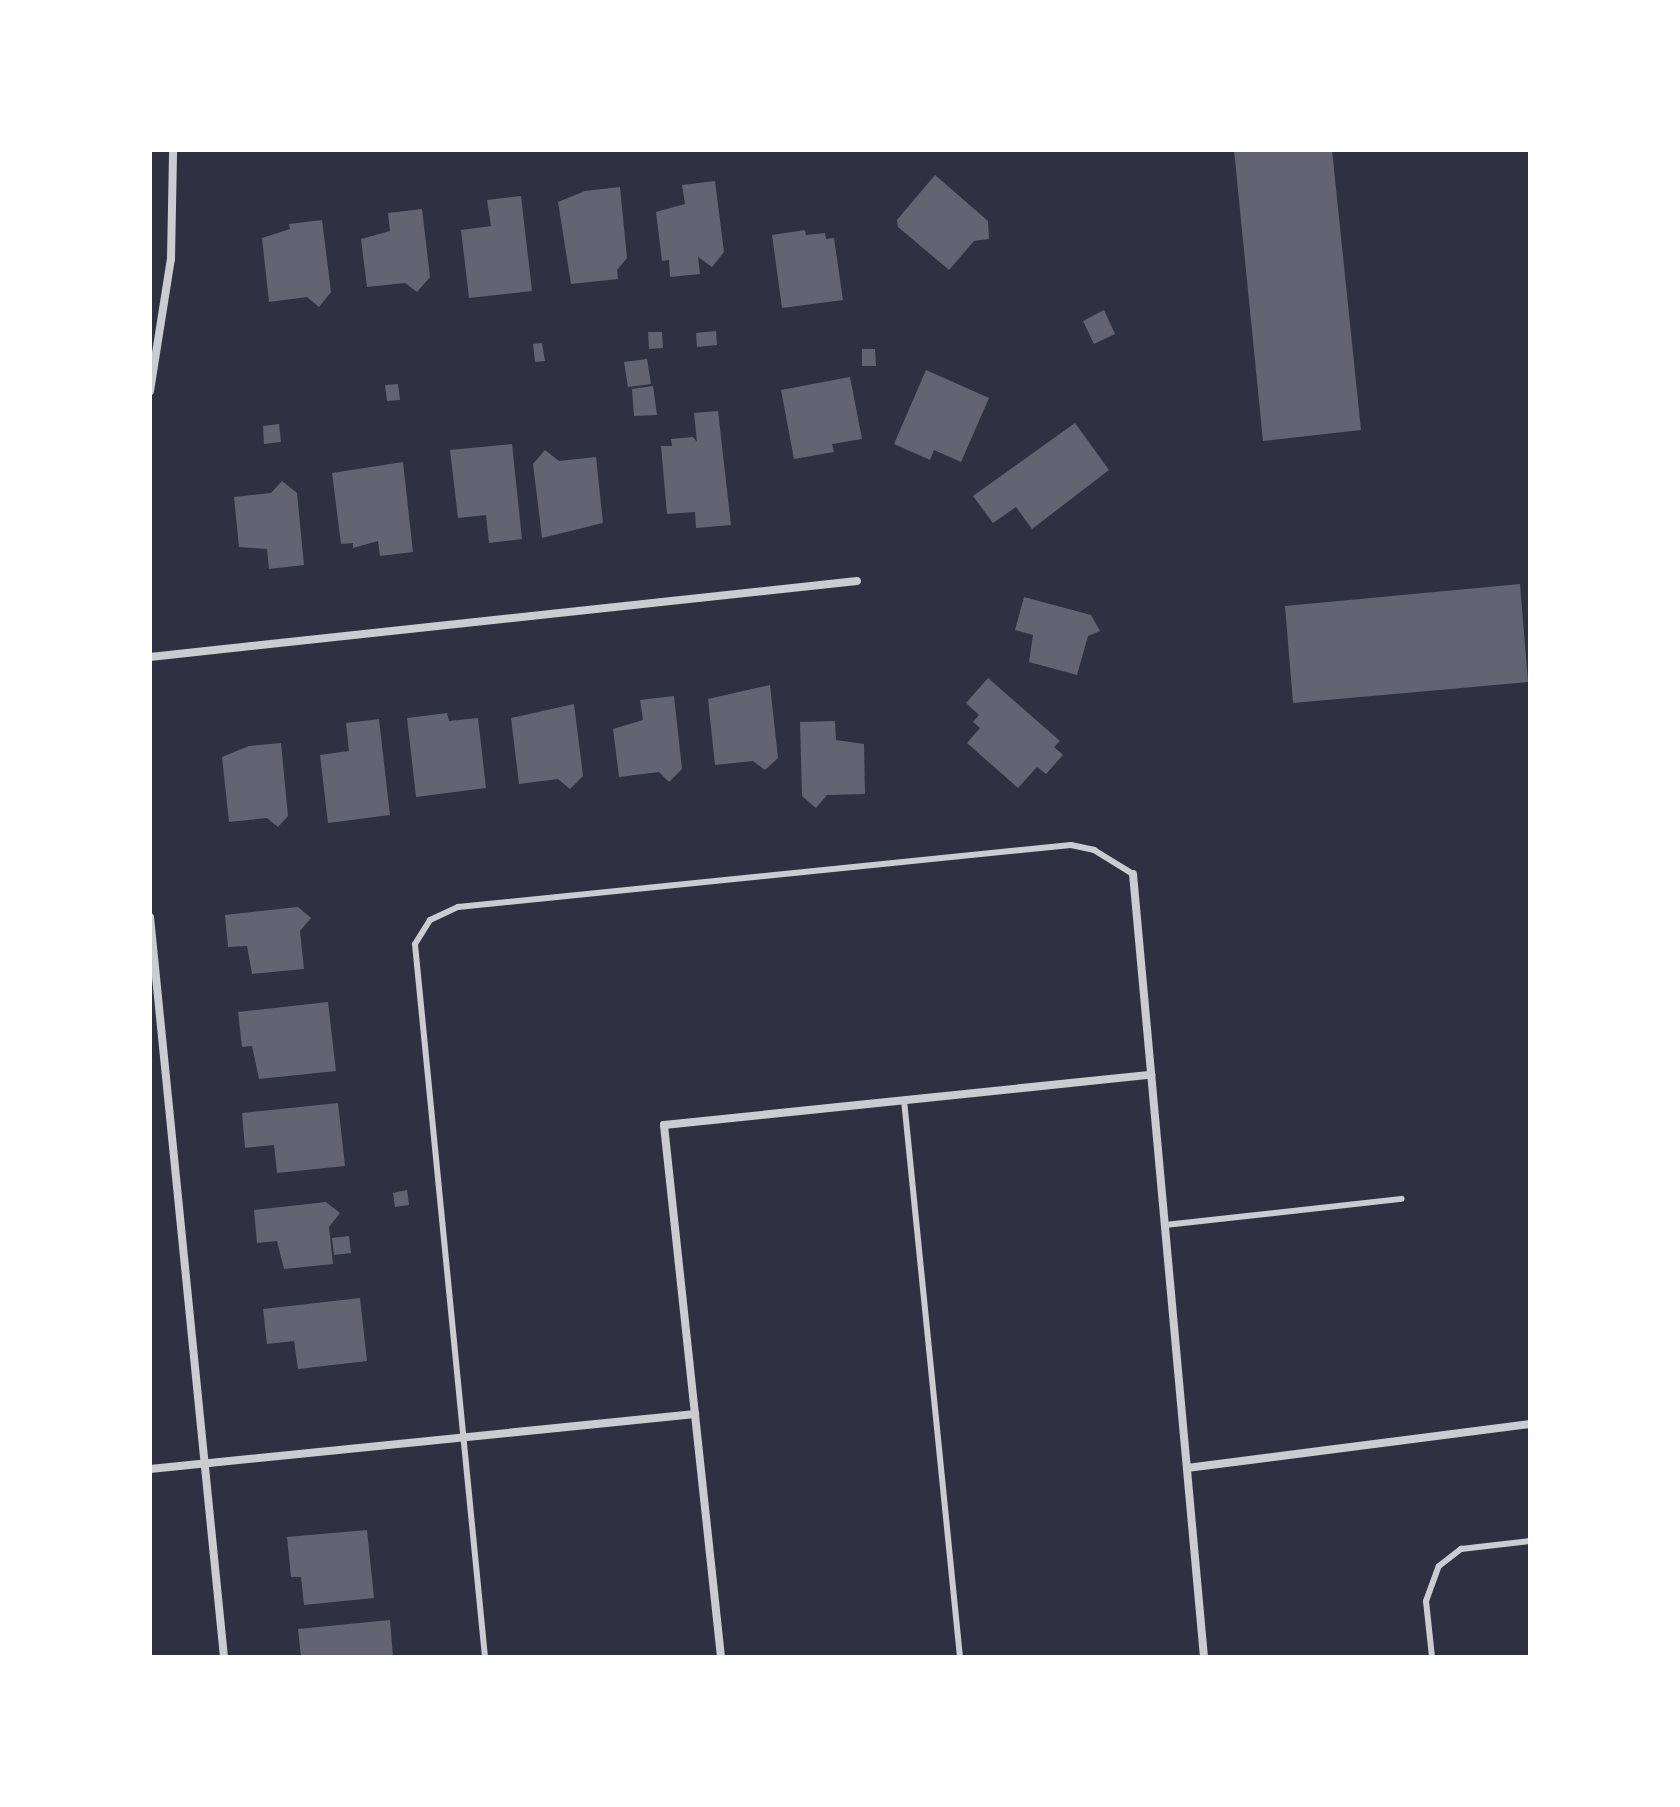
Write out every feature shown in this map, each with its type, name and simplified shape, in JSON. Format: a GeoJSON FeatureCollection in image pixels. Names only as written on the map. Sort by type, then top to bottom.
{"type":"FeatureCollection","features":[{"type":"Feature","properties":{"kind":"street"},"geometry":{"type":"LineString","coordinates":[[150,391],[171,259],[173,150]]}},
{"type":"Feature","properties":{"kind":"street"},"geometry":{"type":"LineString","coordinates":[[150,657],[857,581]]}},
{"type":"Feature","properties":{"kind":"street"},"geometry":{"type":"LineString","coordinates":[[1133,874],[1204,1657]]}},
{"type":"Feature","properties":{"kind":"street"},"geometry":{"type":"LineString","coordinates":[[150,917],[224,1657]]}},
{"type":"Feature","properties":{"kind":"street"},"geometry":{"type":"LineString","coordinates":[[721,1657],[664,1125],[1151,1075]]}},
{"type":"Feature","properties":{"kind":"street"},"geometry":{"type":"LineString","coordinates":[[150,1469],[695,1414]]}},
{"type":"Feature","properties":{"kind":"street"},"geometry":{"type":"LineString","coordinates":[[1187,1468],[1530,1424]]}},
{"type":"Feature","properties":{"kind":"lane"},"geometry":{"type":"LineString","coordinates":[[485,1657],[415,944],[430,920],[458,907],[1071,845],[1094,850],[1133,874]]}},
{"type":"Feature","properties":{"kind":"lane"},"geometry":{"type":"LineString","coordinates":[[904,1100],[960,1657]]}},
{"type":"Feature","properties":{"kind":"lane"},"geometry":{"type":"LineString","coordinates":[[1165,1225],[1402,1199]]}},
{"type":"Feature","properties":{"kind":"lane"},"geometry":{"type":"LineString","coordinates":[[1432,1657],[1426,1601],[1439,1566],[1461,1549],[1530,1541]]}},
{"type":"Feature","properties":{"kind":"building"},"geometry":{"type":"Polygon","coordinates":[[[1234,150],[1332,150],[1361,430],[1263,441],[1234,150]]]}},
{"type":"Feature","properties":{"kind":"building"},"geometry":{"type":"Polygon","coordinates":[[[935,175],[988,221],[989,239],[974,241],[949,270],[898,227],[897,220],[935,175]]]}},
{"type":"Feature","properties":{"kind":"building"},"geometry":{"type":"Polygon","coordinates":[[[715,181],[724,252],[712,267],[698,257],[700,274],[670,277],[669,260],[662,261],[656,212],[685,204],[682,185],[715,181]]]}},
{"type":"Feature","properties":{"kind":"building"},"geometry":{"type":"Polygon","coordinates":[[[620,187],[627,258],[617,270],[618,279],[571,284],[558,202],[585,191],[620,187]]]}},
{"type":"Feature","properties":{"kind":"building"},"geometry":{"type":"Polygon","coordinates":[[[521,196],[532,291],[469,298],[461,230],[491,226],[487,200],[521,196]]]}},
{"type":"Feature","properties":{"kind":"building"},"geometry":{"type":"Polygon","coordinates":[[[422,209],[430,277],[417,292],[405,283],[367,287],[361,239],[390,231],[388,213],[422,209]]]}},
{"type":"Feature","properties":{"kind":"building"},"geometry":{"type":"Polygon","coordinates":[[[322,220],[331,292],[319,307],[307,297],[269,302],[262,238],[290,229],[289,224],[322,220]]]}},
{"type":"Feature","properties":{"kind":"building"},"geometry":{"type":"Polygon","coordinates":[[[805,230],[806,235],[825,233],[826,239],[834,238],[843,300],[782,308],[772,235],[805,230]]]}},
{"type":"Feature","properties":{"kind":"building"},"geometry":{"type":"Polygon","coordinates":[[[1104,310],[1115,334],[1094,344],[1083,321],[1104,310]]]}},
{"type":"Feature","properties":{"kind":"building"},"geometry":{"type":"Polygon","coordinates":[[[716,331],[717,345],[697,347],[696,333],[716,331]]]}},
{"type":"Feature","properties":{"kind":"building"},"geometry":{"type":"Polygon","coordinates":[[[648,332],[662,332],[663,348],[649,349],[648,332]]]}},
{"type":"Feature","properties":{"kind":"building"},"geometry":{"type":"Polygon","coordinates":[[[542,343],[545,361],[535,362],[533,344],[542,343]]]}},
{"type":"Feature","properties":{"kind":"building"},"geometry":{"type":"Polygon","coordinates":[[[862,349],[875,349],[876,366],[862,366],[862,349]]]}},
{"type":"Feature","properties":{"kind":"building"},"geometry":{"type":"Polygon","coordinates":[[[647,359],[651,384],[628,387],[624,362],[647,359]]]}},
{"type":"Feature","properties":{"kind":"building"},"geometry":{"type":"Polygon","coordinates":[[[926,370],[989,398],[961,462],[934,450],[930,460],[894,444],[926,370]]]}},
{"type":"Feature","properties":{"kind":"building"},"geometry":{"type":"Polygon","coordinates":[[[850,377],[862,439],[832,444],[834,452],[794,459],[781,390],[850,377]]]}},
{"type":"Feature","properties":{"kind":"building"},"geometry":{"type":"Polygon","coordinates":[[[398,384],[400,400],[387,401],[385,385],[398,384]]]}},
{"type":"Feature","properties":{"kind":"building"},"geometry":{"type":"Polygon","coordinates":[[[653,386],[657,415],[634,416],[632,389],[653,386]]]}},
{"type":"Feature","properties":{"kind":"building"},"geometry":{"type":"Polygon","coordinates":[[[718,411],[731,525],[696,528],[695,512],[667,514],[661,446],[672,446],[671,439],[693,437],[697,442],[694,413],[718,411]]]}},
{"type":"Feature","properties":{"kind":"building"},"geometry":{"type":"Polygon","coordinates":[[[1075,423],[1109,470],[1032,529],[1016,507],[993,523],[973,496],[1075,423]]]}},
{"type":"Feature","properties":{"kind":"building"},"geometry":{"type":"Polygon","coordinates":[[[279,424],[281,442],[264,444],[263,426],[279,424]]]}},
{"type":"Feature","properties":{"kind":"building"},"geometry":{"type":"Polygon","coordinates":[[[512,444],[522,539],[489,543],[486,515],[458,518],[450,450],[512,444]]]}},
{"type":"Feature","properties":{"kind":"building"},"geometry":{"type":"Polygon","coordinates":[[[545,450],[559,461],[596,457],[603,523],[542,538],[533,464],[545,450]]]}},
{"type":"Feature","properties":{"kind":"building"},"geometry":{"type":"Polygon","coordinates":[[[403,462],[413,552],[380,556],[378,541],[353,548],[353,543],[341,544],[332,473],[403,462]]]}},
{"type":"Feature","properties":{"kind":"building"},"geometry":{"type":"Polygon","coordinates":[[[282,481],[297,493],[304,565],[269,569],[267,549],[239,547],[234,497],[271,493],[282,481]]]}},
{"type":"Feature","properties":{"kind":"building"},"geometry":{"type":"Polygon","coordinates":[[[1520,584],[1528,682],[1293,703],[1285,606],[1520,584]]]}},
{"type":"Feature","properties":{"kind":"building"},"geometry":{"type":"Polygon","coordinates":[[[1024,597],[1091,615],[1100,631],[1088,636],[1077,675],[1029,662],[1033,635],[1015,630],[1024,597]]]}},
{"type":"Feature","properties":{"kind":"building"},"geometry":{"type":"Polygon","coordinates":[[[988,678],[1060,741],[1054,747],[1063,755],[1046,774],[1037,767],[1018,788],[967,743],[980,728],[973,722],[979,715],[966,703],[988,678]]]}},
{"type":"Feature","properties":{"kind":"building"},"geometry":{"type":"Polygon","coordinates":[[[770,685],[778,758],[765,770],[753,761],[715,765],[708,699],[770,685]]]}},
{"type":"Feature","properties":{"kind":"building"},"geometry":{"type":"Polygon","coordinates":[[[674,696],[682,769],[669,782],[659,772],[619,777],[613,729],[643,720],[640,700],[674,696]]]}},
{"type":"Feature","properties":{"kind":"building"},"geometry":{"type":"Polygon","coordinates":[[[574,704],[583,776],[570,789],[558,779],[519,784],[511,718],[574,704]]]}},
{"type":"Feature","properties":{"kind":"building"},"geometry":{"type":"Polygon","coordinates":[[[447,713],[449,721],[478,718],[486,788],[416,797],[407,718],[447,713]]]}},
{"type":"Feature","properties":{"kind":"building"},"geometry":{"type":"Polygon","coordinates":[[[379,719],[390,815],[328,823],[320,755],[349,751],[346,723],[379,719]]]}},
{"type":"Feature","properties":{"kind":"building"},"geometry":{"type":"Polygon","coordinates":[[[835,721],[836,740],[864,744],[865,794],[827,795],[816,808],[802,796],[800,722],[835,721]]]}},
{"type":"Feature","properties":{"kind":"building"},"geometry":{"type":"Polygon","coordinates":[[[281,743],[288,816],[278,827],[267,818],[229,822],[222,757],[249,746],[281,743]]]}},
{"type":"Feature","properties":{"kind":"building"},"geometry":{"type":"Polygon","coordinates":[[[298,907],[311,918],[300,931],[304,969],[252,974],[247,946],[228,947],[225,915],[298,907]]]}},
{"type":"Feature","properties":{"kind":"building"},"geometry":{"type":"Polygon","coordinates":[[[328,1002],[336,1071],[259,1079],[252,1046],[242,1047],[238,1012],[328,1002]]]}},
{"type":"Feature","properties":{"kind":"building"},"geometry":{"type":"Polygon","coordinates":[[[338,1103],[345,1166],[277,1173],[274,1145],[245,1148],[242,1113],[338,1103]]]}},
{"type":"Feature","properties":{"kind":"building"},"geometry":{"type":"Polygon","coordinates":[[[407,1190],[409,1205],[395,1207],[393,1193],[407,1190]]]}},
{"type":"Feature","properties":{"kind":"building"},"geometry":{"type":"Polygon","coordinates":[[[326,1202],[340,1213],[329,1227],[333,1264],[284,1269],[277,1241],[257,1243],[254,1210],[326,1202]]]}},
{"type":"Feature","properties":{"kind":"building"},"geometry":{"type":"Polygon","coordinates":[[[349,1236],[351,1253],[334,1255],[332,1238],[349,1236]]]}},
{"type":"Feature","properties":{"kind":"building"},"geometry":{"type":"Polygon","coordinates":[[[360,1298],[367,1361],[298,1369],[294,1341],[267,1344],[263,1309],[360,1298]]]}},
{"type":"Feature","properties":{"kind":"building"},"geometry":{"type":"Polygon","coordinates":[[[367,1530],[374,1598],[304,1605],[301,1577],[291,1577],[287,1537],[367,1530]]]}},
{"type":"Feature","properties":{"kind":"building"},"geometry":{"type":"Polygon","coordinates":[[[390,1620],[393,1657],[301,1657],[298,1629],[390,1620]]]}}]}
